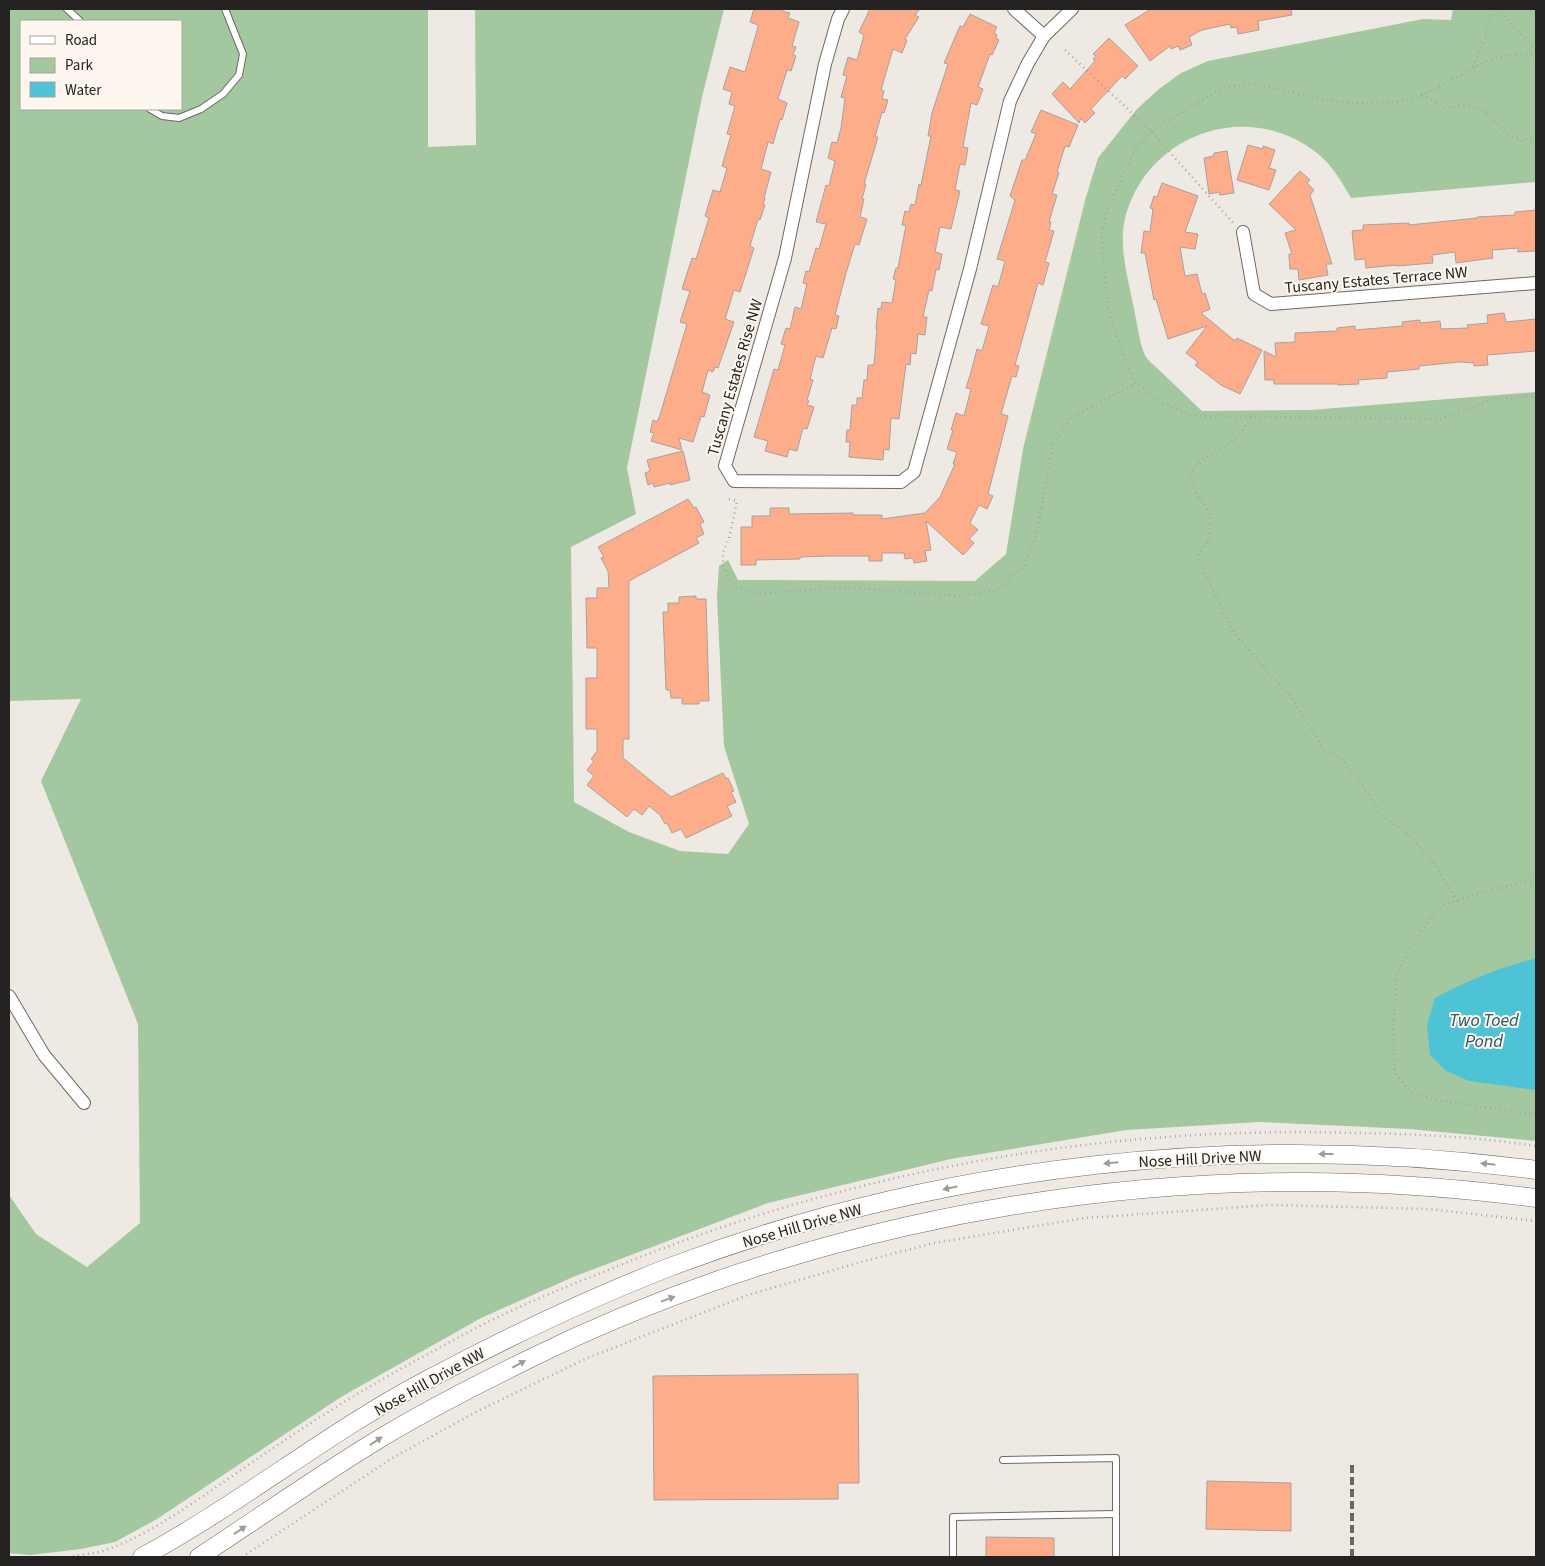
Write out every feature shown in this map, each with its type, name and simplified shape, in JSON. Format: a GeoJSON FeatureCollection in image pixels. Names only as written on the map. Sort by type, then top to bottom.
{"type":"FeatureCollection","features":[{"type":"Feature","properties":{"kind":"street","name":"Tuscany Estates Rise NW"},"geometry":{"type":"LineString","coordinates":[[843,9],[838,19],[825,64],[785,258],[725,466],[734,481],[901,482],[914,472],[970,269],[1010,101],[1028,63],[1044,36],[1072,9]]}},
{"type":"Feature","properties":{"kind":"street"},"geometry":{"type":"LineString","coordinates":[[1014,9],[1044,36]]}},
{"type":"Feature","properties":{"kind":"street","name":"Tuscany Estates Terrace NW"},"geometry":{"type":"LineString","coordinates":[[1243,232],[1254,294],[1271,304],[1536,283]]}},
{"type":"Feature","properties":{"kind":"street"},"geometry":{"type":"LineString","coordinates":[[9,996],[44,1055],[84,1103]]}},
{"type":"Feature","properties":{"kind":"street","name":"Nose Hill Drive NW"},"geometry":{"type":"LineString","coordinates":[[142,1557],[175,1539],[365,1416],[422,1382],[482,1351],[605,1294],[671,1267],[812,1221],[878,1203],[957,1186],[1109,1163],[1265,1154],[1347,1154],[1423,1157],[1536,1170]]}},
{"type":"Feature","properties":{"kind":"street","name":"Nose Hill Drive NW"},"geometry":{"type":"LineString","coordinates":[[199,1557],[384,1436],[528,1359],[656,1304],[732,1276],[819,1249],[901,1228],[983,1211],[1092,1195],[1216,1184],[1301,1182],[1391,1184],[1476,1190],[1536,1198]]}},
{"type":"Feature","properties":{"kind":"lane"},"geometry":{"type":"LineString","coordinates":[[68,9],[79,20]]}},
{"type":"Feature","properties":{"kind":"lane"},"geometry":{"type":"LineString","coordinates":[[152,110],[162,116],[179,118],[201,108],[223,94],[239,75],[243,54],[225,9]]}},
{"type":"Feature","properties":{"kind":"lane"},"geometry":{"type":"LineString","coordinates":[[1003,1460],[1116,1458],[1116,1557]]}},
{"type":"Feature","properties":{"kind":"lane"},"geometry":{"type":"LineString","coordinates":[[953,1557],[952,1517],[1116,1514]]}},
{"type":"Feature","properties":{"kind":"path"},"geometry":{"type":"LineString","coordinates":[[1472,69],[1485,39],[1492,9]]}},
{"type":"Feature","properties":{"kind":"path"},"geometry":{"type":"LineString","coordinates":[[1497,9],[1536,50]]}},
{"type":"Feature","properties":{"kind":"path"},"geometry":{"type":"LineString","coordinates":[[1065,50],[1151,131],[1224,214],[1243,232]]}},
{"type":"Feature","properties":{"kind":"path"},"geometry":{"type":"LineString","coordinates":[[1536,56],[1505,57],[1484,62],[1422,94],[1403,101],[1359,104],[1317,98],[1257,84],[1232,86],[1215,92],[1151,131],[1134,152],[1118,182],[1107,210],[1101,236],[1108,306],[1115,332],[1135,383],[1163,403],[1192,416],[1441,419],[1490,400],[1536,396]]}},
{"type":"Feature","properties":{"kind":"path"},"geometry":{"type":"LineString","coordinates":[[1422,94],[1446,108],[1465,105],[1486,112],[1505,133],[1522,141],[1536,136]]}},
{"type":"Feature","properties":{"kind":"path"},"geometry":{"type":"LineString","coordinates":[[729,499],[738,501],[729,539],[723,552],[723,564],[728,578],[736,587],[746,591],[758,594],[842,587],[962,596],[996,590],[1024,566],[1036,536],[1054,444],[1070,420],[1135,383]]}},
{"type":"Feature","properties":{"kind":"path"},"geometry":{"type":"LineString","coordinates":[[1251,417],[1242,432],[1224,448],[1203,459],[1189,475],[1196,493],[1210,514],[1210,538],[1197,558],[1234,633],[1293,700],[1325,751],[1341,758],[1356,774],[1381,815],[1411,836],[1436,866],[1457,901]]}},
{"type":"Feature","properties":{"kind":"path"},"geometry":{"type":"LineString","coordinates":[[1536,879],[1475,894],[1445,905],[1432,915],[1407,954],[1397,975],[1393,1027],[1395,1073],[1410,1092],[1435,1100],[1536,1115]]}},
{"type":"Feature","properties":{"kind":"path"},"geometry":{"type":"LineString","coordinates":[[242,1557],[394,1457],[478,1411],[585,1359],[748,1295],[934,1243],[1085,1218],[1269,1205],[1429,1209],[1536,1221]]}},
{"type":"Feature","properties":{"kind":"green space"},"geometry":{"type":"Polygon","coordinates":[[[9,9],[428,9],[428,147],[476,145],[475,9],[724,9],[702,97],[627,468],[636,514],[571,547],[574,802],[629,832],[680,851],[728,854],[749,824],[724,746],[717,597],[719,566],[728,560],[738,580],[975,581],[1006,554],[1023,449],[1086,197],[1098,158],[1137,109],[1159,89],[1181,73],[1208,61],[1423,19],[1451,20],[1453,9],[1536,9],[1536,182],[1351,198],[1332,168],[1317,153],[1291,137],[1263,128],[1234,127],[1207,132],[1181,144],[1158,161],[1140,183],[1127,211],[1124,223],[1123,246],[1126,269],[1145,355],[1202,411],[1310,410],[1536,392],[1536,1141],[1409,1129],[1259,1122],[1126,1130],[951,1159],[768,1203],[573,1277],[481,1318],[341,1397],[157,1519],[115,1542],[81,1549],[30,1555],[9,1553],[9,1195],[36,1234],[87,1267],[140,1223],[138,1024],[41,781],[81,699],[9,701],[9,9]]]}},
{"type":"Feature","properties":{"kind":"water","name":"Two Toed Pond"},"geometry":{"type":"Polygon","coordinates":[[[1536,958],[1536,1090],[1469,1081],[1446,1071],[1430,1055],[1427,1025],[1435,998],[1484,975],[1536,958]]]}},
{"type":"Feature","properties":{"kind":"building"},"geometry":{"type":"Polygon","coordinates":[[[754,9],[783,9],[782,11],[790,13],[788,18],[799,22],[792,46],[796,47],[793,55],[796,56],[791,71],[787,70],[778,99],[787,103],[782,120],[780,119],[773,144],[768,142],[761,169],[771,172],[764,198],[763,205],[765,205],[760,220],[758,219],[750,246],[754,248],[740,292],[734,290],[725,319],[734,322],[718,368],[715,367],[713,372],[708,370],[702,392],[710,395],[704,417],[701,416],[693,442],[679,438],[682,450],[651,441],[654,433],[650,432],[653,420],[657,422],[660,415],[687,324],[680,322],[690,291],[682,289],[692,258],[696,259],[709,218],[705,216],[713,190],[720,192],[727,168],[722,166],[731,135],[727,134],[735,106],[729,104],[732,92],[723,89],[730,67],[745,72],[758,27],[758,25],[750,22],[754,9]]]}},
{"type":"Feature","properties":{"kind":"building"},"geometry":{"type":"Polygon","coordinates":[[[870,9],[920,9],[915,15],[919,17],[905,39],[907,40],[902,53],[893,49],[881,90],[884,91],[882,99],[888,100],[884,113],[882,112],[875,137],[878,137],[864,184],[866,184],[860,217],[867,219],[859,245],[855,244],[846,273],[835,315],[839,316],[836,329],[832,328],[823,358],[816,356],[810,379],[813,380],[807,400],[809,401],[807,405],[814,407],[807,429],[803,428],[797,451],[789,449],[787,457],[765,451],[768,441],[754,437],[774,369],[778,370],[785,345],[781,344],[786,328],[790,329],[795,307],[801,309],[807,284],[803,283],[806,271],[809,272],[816,248],[819,249],[826,224],[816,222],[826,185],[829,186],[835,161],[828,158],[832,142],[837,143],[841,128],[845,98],[841,97],[847,76],[843,75],[848,57],[857,60],[864,35],[859,32],[870,9]]]}},
{"type":"Feature","properties":{"kind":"building"},"geometry":{"type":"Polygon","coordinates":[[[1151,9],[1291,9],[1292,15],[1258,21],[1259,30],[1238,34],[1237,27],[1231,28],[1230,24],[1202,30],[1189,37],[1192,45],[1180,50],[1178,46],[1171,49],[1170,46],[1150,61],[1125,25],[1151,9]]]}},
{"type":"Feature","properties":{"kind":"building"},"geometry":{"type":"Polygon","coordinates":[[[970,14],[997,27],[994,33],[999,40],[992,55],[990,54],[978,87],[983,89],[977,105],[971,103],[963,147],[968,148],[965,165],[960,164],[955,190],[960,191],[951,229],[940,227],[935,252],[942,254],[939,270],[936,269],[932,291],[929,290],[923,317],[927,317],[925,335],[918,334],[916,354],[911,353],[910,365],[906,364],[899,419],[891,418],[889,450],[884,449],[883,460],[849,457],[850,442],[846,442],[847,430],[850,430],[852,405],[857,405],[857,398],[862,398],[864,380],[867,380],[868,365],[874,365],[878,308],[881,309],[882,302],[892,303],[896,280],[893,279],[896,268],[898,268],[906,225],[902,225],[905,211],[909,212],[911,204],[915,205],[919,184],[921,185],[931,136],[928,136],[932,113],[948,64],[944,63],[960,26],[963,27],[970,14]]]}},
{"type":"Feature","properties":{"kind":"building"},"geometry":{"type":"Polygon","coordinates":[[[1109,38],[1138,66],[1125,79],[1122,76],[1091,109],[1095,113],[1085,123],[1081,118],[1079,123],[1052,94],[1063,82],[1070,89],[1095,61],[1093,59],[1096,56],[1093,54],[1109,38]]]}},
{"type":"Feature","properties":{"kind":"building"},"geometry":{"type":"Polygon","coordinates":[[[1041,110],[1078,125],[1069,147],[1065,146],[1057,172],[1059,173],[1052,194],[1057,195],[1049,222],[1051,222],[1049,230],[1054,231],[1045,262],[1049,263],[1043,285],[1038,283],[1015,365],[1019,366],[1016,377],[1012,376],[1001,414],[1008,416],[988,494],[993,496],[987,509],[979,505],[970,523],[978,530],[969,539],[974,543],[963,555],[926,521],[931,550],[925,551],[927,561],[914,563],[913,558],[905,559],[904,553],[882,553],[882,561],[869,561],[869,556],[828,556],[756,560],[756,565],[741,565],[741,527],[752,527],[752,516],[770,516],[770,508],[789,508],[789,514],[853,513],[853,515],[882,515],[882,519],[925,513],[940,497],[955,464],[953,464],[957,452],[947,449],[953,430],[951,430],[956,413],[964,416],[971,389],[966,388],[977,349],[982,351],[989,326],[981,324],[993,285],[998,287],[1005,261],[997,259],[1015,200],[1010,196],[1022,160],[1025,160],[1036,134],[1031,132],[1041,110]]]}},
{"type":"Feature","properties":{"kind":"building"},"geometry":{"type":"Polygon","coordinates":[[[1248,145],[1263,149],[1263,146],[1275,150],[1269,168],[1276,170],[1269,190],[1237,180],[1248,145]]]}},
{"type":"Feature","properties":{"kind":"building"},"geometry":{"type":"Polygon","coordinates":[[[1227,151],[1234,193],[1220,195],[1219,192],[1209,194],[1204,158],[1214,156],[1214,153],[1227,151]]]}},
{"type":"Feature","properties":{"kind":"building"},"geometry":{"type":"Polygon","coordinates":[[[1300,171],[1310,180],[1307,183],[1314,190],[1310,195],[1332,264],[1326,264],[1328,275],[1299,280],[1298,269],[1290,269],[1289,254],[1292,254],[1285,233],[1296,230],[1269,204],[1300,171]]]}},
{"type":"Feature","properties":{"kind":"building"},"geometry":{"type":"Polygon","coordinates":[[[1162,183],[1198,196],[1185,232],[1198,234],[1195,249],[1180,247],[1185,276],[1197,274],[1202,294],[1205,293],[1210,309],[1201,313],[1235,341],[1237,338],[1262,350],[1240,394],[1221,385],[1195,365],[1198,362],[1186,353],[1207,326],[1168,339],[1156,299],[1154,300],[1145,253],[1141,253],[1144,231],[1150,232],[1153,209],[1150,208],[1154,196],[1157,197],[1162,183]]]}},
{"type":"Feature","properties":{"kind":"building"},"geometry":{"type":"Polygon","coordinates":[[[1536,210],[1536,251],[1518,252],[1518,248],[1492,250],[1493,258],[1456,263],[1455,252],[1432,255],[1433,263],[1366,268],[1365,259],[1355,260],[1352,231],[1363,230],[1363,225],[1409,223],[1409,225],[1477,217],[1515,215],[1515,212],[1536,210]]]}},
{"type":"Feature","properties":{"kind":"building"},"geometry":{"type":"Polygon","coordinates":[[[1504,313],[1506,322],[1536,319],[1536,351],[1487,355],[1488,365],[1474,366],[1474,363],[1459,362],[1419,366],[1419,369],[1387,372],[1387,378],[1358,380],[1359,384],[1274,384],[1274,380],[1265,380],[1264,351],[1276,357],[1275,343],[1295,342],[1295,333],[1337,331],[1337,328],[1355,326],[1355,330],[1403,326],[1402,322],[1420,320],[1420,323],[1440,321],[1441,329],[1468,328],[1467,325],[1488,323],[1487,315],[1504,313]]]}},
{"type":"Feature","properties":{"kind":"building"},"geometry":{"type":"Polygon","coordinates":[[[683,451],[690,480],[654,487],[653,483],[648,485],[645,473],[650,471],[647,460],[683,451]]]}},
{"type":"Feature","properties":{"kind":"building"},"geometry":{"type":"Polygon","coordinates":[[[688,499],[694,508],[696,507],[704,522],[700,524],[704,534],[696,538],[699,543],[629,581],[629,739],[623,739],[623,758],[671,797],[723,773],[726,779],[728,778],[734,791],[731,792],[736,802],[727,806],[732,816],[686,838],[681,829],[672,833],[667,823],[665,824],[660,815],[649,806],[642,815],[634,809],[627,817],[587,785],[594,776],[587,770],[594,761],[591,759],[597,751],[597,729],[586,729],[586,678],[597,678],[597,648],[587,648],[586,598],[597,598],[597,588],[609,588],[608,571],[601,558],[604,557],[598,547],[688,499]]]}},
{"type":"Feature","properties":{"kind":"building"},"geometry":{"type":"Polygon","coordinates":[[[696,596],[696,599],[706,599],[709,701],[699,701],[699,704],[682,704],[682,698],[671,698],[670,690],[666,690],[663,612],[668,612],[668,603],[679,603],[679,597],[696,596]]]}},
{"type":"Feature","properties":{"kind":"building"},"geometry":{"type":"Polygon","coordinates":[[[858,1374],[859,1483],[838,1483],[838,1499],[654,1500],[653,1376],[858,1374]]]}},
{"type":"Feature","properties":{"kind":"building"},"geometry":{"type":"Polygon","coordinates":[[[1207,1481],[1291,1483],[1291,1531],[1206,1529],[1207,1481]]]}},
{"type":"Feature","properties":{"kind":"building"},"geometry":{"type":"Polygon","coordinates":[[[986,1537],[1054,1538],[1054,1557],[986,1557],[986,1537]]]}},
{"type":"Feature","properties":{"kind":"railway"},"geometry":{"type":"LineString","coordinates":[[1352,1462],[1352,1557]]}}]}
